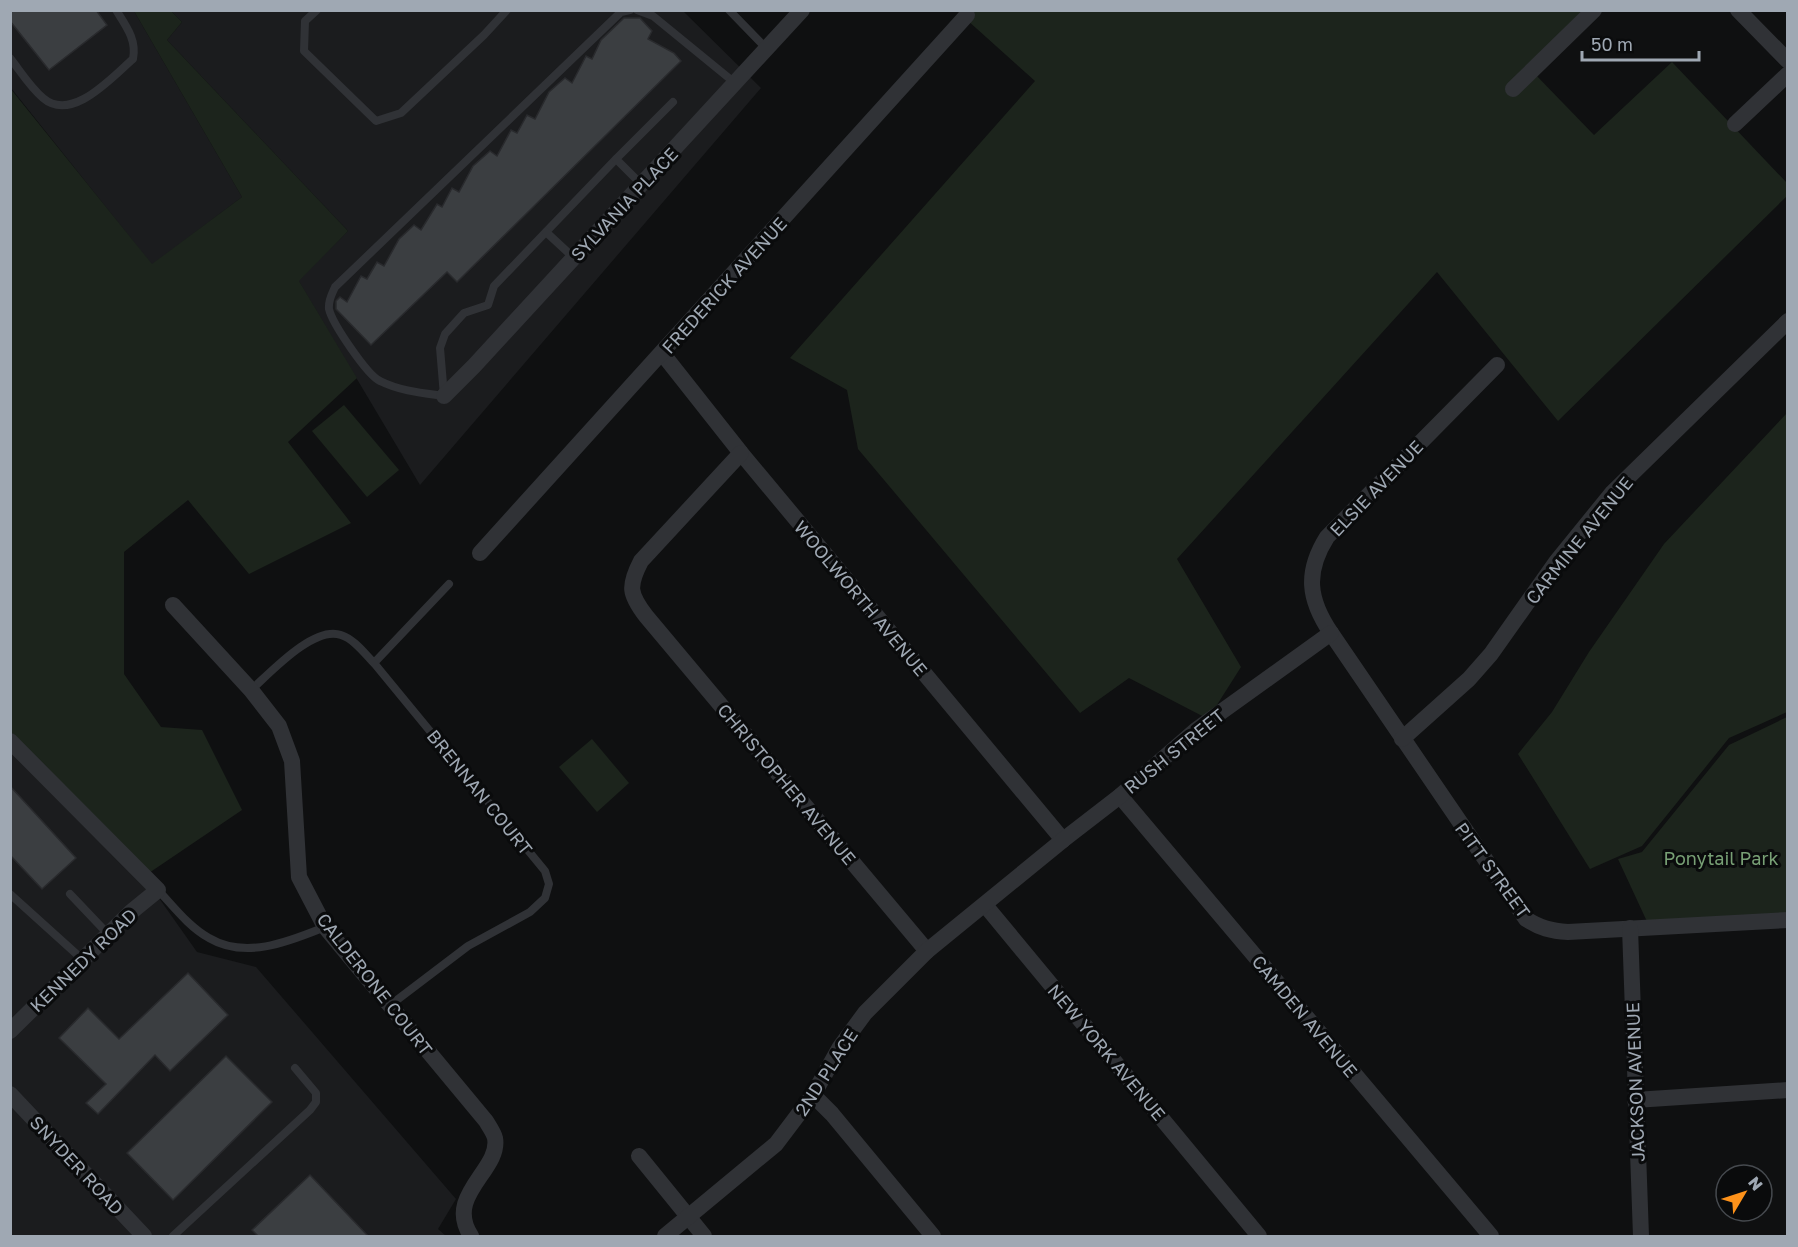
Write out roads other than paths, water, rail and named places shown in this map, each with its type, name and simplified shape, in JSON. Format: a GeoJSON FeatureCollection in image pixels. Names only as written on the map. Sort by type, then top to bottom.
{"type":"FeatureCollection","features":[{"type":"Feature","properties":{"kind":"street","name":"SYLVANIA PLACE"},"geometry":{"type":"LineString","coordinates":[[444,396],[802,10]]}},
{"type":"Feature","properties":{"kind":"street"},"geometry":{"type":"LineString","coordinates":[[1513,89],[1594,10]]}},
{"type":"Feature","properties":{"kind":"street"},"geometry":{"type":"LineString","coordinates":[[1738,10],[1788,61]]}},
{"type":"Feature","properties":{"kind":"street","name":"FREDERICK AVENUE"},"geometry":{"type":"LineString","coordinates":[[480,553],[967,15]]}},
{"type":"Feature","properties":{"kind":"street"},"geometry":{"type":"LineString","coordinates":[[1735,124],[1788,74]]}},
{"type":"Feature","properties":{"kind":"street","name":"CARMINE AVENUE"},"geometry":{"type":"LineString","coordinates":[[1402,739],[1469,679],[1491,654],[1557,562],[1612,493],[1788,321]]}},
{"type":"Feature","properties":{"kind":"street","name":"WOOLWORTH AVENUE"},"geometry":{"type":"LineString","coordinates":[[662,353],[741,453],[1063,840]]}},
{"type":"Feature","properties":{"kind":"street","name":"ELSIE AVENUE"},"geometry":{"type":"LineString","coordinates":[[1330,633],[1312,595],[1311,579],[1319,549],[1333,530],[1497,365]]}},
{"type":"Feature","properties":{"kind":"street","name":"CHRISTOPHER AVENUE"},"geometry":{"type":"LineString","coordinates":[[741,453],[641,561],[633,576],[630,592],[646,616],[927,951]]}},
{"type":"Feature","properties":{"kind":"street","name":"CALDERONE COURT"},"geometry":{"type":"LineString","coordinates":[[173,605],[251,690],[279,726],[292,761],[299,877],[326,927],[486,1121],[495,1138],[494,1151],[480,1178],[470,1191],[464,1209],[466,1228],[471,1236]]}},
{"type":"Feature","properties":{"kind":"street","name":"PITT STREET"},"geometry":{"type":"LineString","coordinates":[[1330,633],[1526,919],[1540,928],[1551,931],[1788,920]]}},
{"type":"Feature","properties":{"kind":"street","name":"RUSH STREET"},"geometry":{"type":"LineString","coordinates":[[985,905],[1120,796],[1196,730],[1330,633]]}},
{"type":"Feature","properties":{"kind":"street"},"geometry":{"type":"LineString","coordinates":[[10,741],[158,890]]}},
{"type":"Feature","properties":{"kind":"street","name":"CAMDEN AVENUE"},"geometry":{"type":"LineString","coordinates":[[1120,796],[1491,1236]]}},
{"type":"Feature","properties":{"kind":"street","name":"KENNEDY ROAD"},"geometry":{"type":"LineString","coordinates":[[10,1031],[108,934],[158,890]]}},
{"type":"Feature","properties":{"kind":"street","name":"2ND PLACE"},"geometry":{"type":"LineString","coordinates":[[665,1236],[776,1144],[813,1095],[840,1047],[865,1013],[927,951],[985,905]]}},
{"type":"Feature","properties":{"kind":"street","name":"NEW YORK AVENUE"},"geometry":{"type":"LineString","coordinates":[[985,905],[1259,1236]]}},
{"type":"Feature","properties":{"kind":"street","name":"JACKSON AVENUE"},"geometry":{"type":"LineString","coordinates":[[1630,928],[1641,1236]]}},
{"type":"Feature","properties":{"kind":"street"},"geometry":{"type":"LineString","coordinates":[[1635,1100],[1788,1090]]}},
{"type":"Feature","properties":{"kind":"street","name":"SNYDER ROAD"},"geometry":{"type":"LineString","coordinates":[[10,1094],[144,1236]]}},
{"type":"Feature","properties":{"kind":"street"},"geometry":{"type":"LineString","coordinates":[[813,1095],[832,1114],[933,1236]]}},
{"type":"Feature","properties":{"kind":"street"},"geometry":{"type":"LineString","coordinates":[[639,1156],[705,1236]]}},
{"type":"Feature","properties":{"kind":"lane"},"geometry":{"type":"LineString","coordinates":[[10,58],[45,100],[61,106],[74,104],[89,96],[133,59],[134,45],[130,32],[116,10]]}},
{"type":"Feature","properties":{"kind":"lane"},"geometry":{"type":"LineString","coordinates":[[317,10],[305,21],[304,51],[376,121],[401,113],[484,35],[507,10]]}},
{"type":"Feature","properties":{"kind":"lane"},"geometry":{"type":"LineString","coordinates":[[637,10],[653,16],[735,83]]}},
{"type":"Feature","properties":{"kind":"lane"},"geometry":{"type":"LineString","coordinates":[[729,10],[767,49]]}},
{"type":"Feature","properties":{"kind":"lane"},"geometry":{"type":"LineString","coordinates":[[625,11],[335,287],[329,300],[329,310],[362,366],[378,381],[407,391],[444,396],[440,348],[445,334],[464,313],[488,305],[494,286],[673,102]]}},
{"type":"Feature","properties":{"kind":"lane"},"geometry":{"type":"LineString","coordinates":[[616,159],[642,184]]}},
{"type":"Feature","properties":{"kind":"lane"},"geometry":{"type":"LineString","coordinates":[[546,232],[574,258]]}},
{"type":"Feature","properties":{"kind":"lane"},"geometry":{"type":"LineString","coordinates":[[374,663],[449,584]]}},
{"type":"Feature","properties":{"kind":"lane","name":"BRENNAN COURT"},"geometry":{"type":"LineString","coordinates":[[251,690],[298,649],[325,634],[341,635],[356,645],[374,663],[545,871],[549,884],[545,898],[530,912],[468,946],[389,1006]]}},
{"type":"Feature","properties":{"kind":"lane"},"geometry":{"type":"LineString","coordinates":[[158,890],[208,938],[229,947],[257,948],[284,944],[326,927]]}},
{"type":"Feature","properties":{"kind":"lane"},"geometry":{"type":"LineString","coordinates":[[10,894],[82,959]]}},
{"type":"Feature","properties":{"kind":"lane"},"geometry":{"type":"LineString","coordinates":[[70,894],[108,934]]}},
{"type":"Feature","properties":{"kind":"lane"},"geometry":{"type":"LineString","coordinates":[[173,1236],[316,1102],[316,1093],[295,1068]]}},
{"type":"Feature","properties":{"kind":"park label","name":"Ponytail Park"},"geometry":{"type":"Point","coordinates":[1721,858]}}]}
